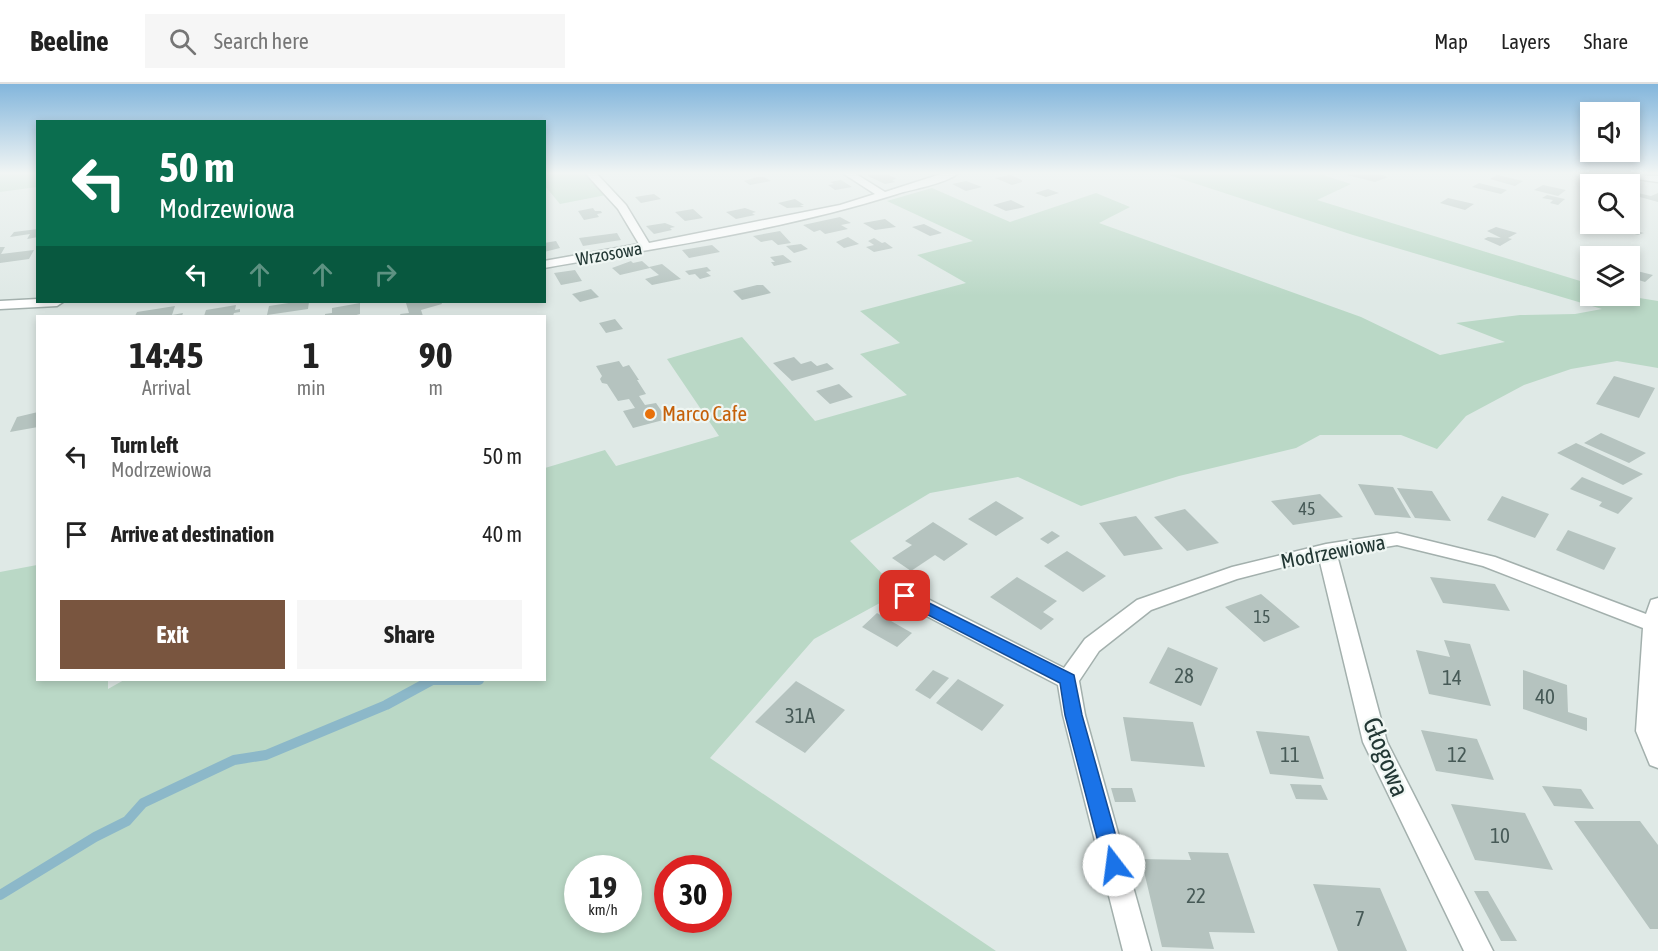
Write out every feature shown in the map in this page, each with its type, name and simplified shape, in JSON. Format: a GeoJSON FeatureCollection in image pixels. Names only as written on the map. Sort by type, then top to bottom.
{"type":"FeatureCollection","features":[{"type":"Feature","properties":{"kind":"street"},"geometry":{"type":"LineString","coordinates":[[626,214],[646,247]]}},
{"type":"Feature","properties":{"kind":"street","name":"Wrzosowa"},"geometry":{"type":"LineString","coordinates":[[546,265],[809,214]]}},
{"type":"Feature","properties":{"kind":"street"},"geometry":{"type":"LineString","coordinates":[[0,305],[38,303]]}},
{"type":"Feature","properties":{"kind":"street","name":"Modrzewiowa"},"geometry":{"type":"LineString","coordinates":[[1068,680],[1092,645],[1144,604],[1232,574],[1326,550],[1397,539],[1488,561],[1657,619]]}},
{"type":"Feature","properties":{"kind":"street","name":"Głogowa"},"geometry":{"type":"LineString","coordinates":[[1326,550],[1375,742],[1479,951]]}},
{"type":"Feature","properties":{"kind":"street"},"geometry":{"type":"LineString","coordinates":[[905,596],[1068,680],[1074,715],[1137,951]]}},
{"type":"Feature","properties":{"kind":"street"},"geometry":{"type":"LineString","coordinates":[[1657,619],[1648,731],[1658,758]]}},
{"type":"Feature","properties":{"kind":"green space"},"geometry":{"type":"Polygon","coordinates":[[[916,214],[993,214],[1010,222],[1032,214],[1116,214],[1099,223],[1361,317],[1440,355],[1505,342],[1456,323],[1520,315],[1575,314],[1602,309],[1592,306],[1640,306],[1640,298],[1658,301],[1658,368],[1617,361],[1571,369],[1524,385],[1466,416],[1437,449],[1401,435],[1320,435],[1296,448],[1179,476],[1081,506],[1018,477],[930,493],[850,541],[900,592],[814,639],[710,758],[996,951],[0,951],[0,572],[36,565],[36,681],[108,681],[108,689],[122,681],[546,681],[546,468],[605,450],[616,466],[719,436],[667,359],[742,337],[815,421],[907,395],[860,354],[900,343],[860,311],[966,283],[917,255],[973,241],[916,214]]]}},
{"type":"Feature","properties":{"kind":"green space"},"geometry":{"type":"Polygon","coordinates":[[[1290,214],[1364,214],[1580,281],[1580,302],[1290,214]]]}},
{"type":"Feature","properties":{"kind":"building"},"geometry":{"type":"Polygon","coordinates":[[[580,214],[597,214],[599,217],[584,220],[580,214]]]}},
{"type":"Feature","properties":{"kind":"building"},"geometry":{"type":"Polygon","coordinates":[[[678,214],[699,214],[703,218],[685,221],[678,214]]]}},
{"type":"Feature","properties":{"kind":"building"},"geometry":{"type":"Polygon","coordinates":[[[730,214],[755,215],[736,219],[730,214]]]}},
{"type":"Feature","properties":{"kind":"building"},"geometry":{"type":"Polygon","coordinates":[[[840,217],[851,223],[841,225],[848,229],[825,234],[820,230],[814,232],[803,225],[840,217]]]}},
{"type":"Feature","properties":{"kind":"building"},"geometry":{"type":"Polygon","coordinates":[[[885,219],[896,227],[875,230],[863,223],[885,219]]]}},
{"type":"Feature","properties":{"kind":"building"},"geometry":{"type":"Polygon","coordinates":[[[665,223],[675,227],[670,228],[672,230],[654,234],[646,226],[665,223]]]}},
{"type":"Feature","properties":{"kind":"building"},"geometry":{"type":"Polygon","coordinates":[[[924,224],[942,233],[930,236],[912,227],[924,224]]]}},
{"type":"Feature","properties":{"kind":"building"},"geometry":{"type":"Polygon","coordinates":[[[1496,227],[1517,233],[1500,246],[1484,239],[1501,238],[1487,231],[1496,227]]]}},
{"type":"Feature","properties":{"kind":"building"},"geometry":{"type":"Polygon","coordinates":[[[36,229],[36,237],[27,239],[30,234],[10,237],[14,232],[36,229]]]}},
{"type":"Feature","properties":{"kind":"building"},"geometry":{"type":"Polygon","coordinates":[[[780,231],[791,243],[778,245],[772,240],[761,242],[753,236],[780,231]]]}},
{"type":"Feature","properties":{"kind":"building"},"geometry":{"type":"Polygon","coordinates":[[[617,233],[621,240],[583,246],[579,238],[617,233]]]}},
{"type":"Feature","properties":{"kind":"building"},"geometry":{"type":"Polygon","coordinates":[[[848,237],[859,244],[844,248],[836,242],[848,237]]]}},
{"type":"Feature","properties":{"kind":"building"},"geometry":{"type":"Polygon","coordinates":[[[874,238],[893,248],[874,252],[866,247],[874,245],[868,241],[874,238]]]}},
{"type":"Feature","properties":{"kind":"building"},"geometry":{"type":"Polygon","coordinates":[[[556,241],[560,248],[546,252],[546,243],[556,241]]]}},
{"type":"Feature","properties":{"kind":"building"},"geometry":{"type":"Polygon","coordinates":[[[801,244],[808,249],[794,253],[786,246],[801,244]]]}},
{"type":"Feature","properties":{"kind":"building"},"geometry":{"type":"Polygon","coordinates":[[[712,245],[720,252],[689,258],[682,250],[712,245]]]}},
{"type":"Feature","properties":{"kind":"building"},"geometry":{"type":"Polygon","coordinates":[[[0,247],[5,247],[1,254],[34,250],[29,259],[0,263],[0,247]]]}},
{"type":"Feature","properties":{"kind":"building"},"geometry":{"type":"Polygon","coordinates":[[[783,255],[792,262],[774,266],[771,262],[775,262],[770,257],[783,255]]]}},
{"type":"Feature","properties":{"kind":"building"},"geometry":{"type":"Polygon","coordinates":[[[631,261],[633,263],[642,261],[650,268],[620,275],[612,268],[631,261]]]}},
{"type":"Feature","properties":{"kind":"building"},"geometry":{"type":"Polygon","coordinates":[[[662,264],[681,279],[652,285],[645,279],[659,275],[649,267],[662,264]]]}},
{"type":"Feature","properties":{"kind":"building"},"geometry":{"type":"Polygon","coordinates":[[[707,267],[711,271],[706,272],[711,276],[700,279],[695,274],[689,275],[685,271],[707,267]]]}},
{"type":"Feature","properties":{"kind":"building"},"geometry":{"type":"Polygon","coordinates":[[[575,270],[582,281],[561,285],[554,273],[575,270]]]}},
{"type":"Feature","properties":{"kind":"building"},"geometry":{"type":"Polygon","coordinates":[[[1640,272],[1653,275],[1645,282],[1640,280],[1640,272]]]}},
{"type":"Feature","properties":{"kind":"building"},"geometry":{"type":"Polygon","coordinates":[[[763,285],[771,293],[742,300],[733,291],[763,285]]]}},
{"type":"Feature","properties":{"kind":"building"},"geometry":{"type":"Polygon","coordinates":[[[591,289],[599,297],[580,302],[572,294],[591,289]]]}},
{"type":"Feature","properties":{"kind":"building"},"geometry":{"type":"Polygon","coordinates":[[[309,303],[308,309],[267,315],[269,306],[309,303]]]}},
{"type":"Feature","properties":{"kind":"building"},"geometry":{"type":"Polygon","coordinates":[[[360,303],[360,314],[325,315],[332,313],[332,308],[360,303]]]}},
{"type":"Feature","properties":{"kind":"building"},"geometry":{"type":"Polygon","coordinates":[[[406,303],[442,304],[421,310],[423,315],[400,314],[409,313],[406,303]]]}},
{"type":"Feature","properties":{"kind":"building"},"geometry":{"type":"Polygon","coordinates":[[[236,305],[235,310],[240,309],[240,312],[233,315],[204,315],[206,310],[236,305]]]}},
{"type":"Feature","properties":{"kind":"building"},"geometry":{"type":"Polygon","coordinates":[[[175,306],[172,315],[136,315],[137,312],[175,306]]]}},
{"type":"Feature","properties":{"kind":"building"},"geometry":{"type":"Polygon","coordinates":[[[615,319],[623,329],[606,333],[599,323],[615,319]]]}},
{"type":"Feature","properties":{"kind":"building"},"geometry":{"type":"Polygon","coordinates":[[[794,357],[801,364],[811,361],[817,366],[827,363],[834,369],[792,381],[773,363],[794,357]]]}},
{"type":"Feature","properties":{"kind":"building"},"geometry":{"type":"Polygon","coordinates":[[[619,361],[623,367],[629,365],[639,380],[637,380],[646,394],[639,396],[645,405],[656,403],[667,419],[633,428],[623,411],[635,408],[629,399],[618,401],[607,384],[602,383],[600,379],[602,376],[596,366],[619,361]]]}},
{"type":"Feature","properties":{"kind":"building"},"geometry":{"type":"Polygon","coordinates":[[[1614,376],[1655,388],[1639,418],[1596,404],[1614,376]]]}},
{"type":"Feature","properties":{"kind":"building"},"geometry":{"type":"Polygon","coordinates":[[[839,384],[853,397],[830,404],[816,391],[839,384]]]}},
{"type":"Feature","properties":{"kind":"building"},"geometry":{"type":"Polygon","coordinates":[[[36,412],[36,427],[10,432],[17,417],[36,412]]]}},
{"type":"Feature","properties":{"kind":"building"},"geometry":{"type":"Polygon","coordinates":[[[1601,433],[1646,453],[1629,463],[1584,443],[1601,433]]]}},
{"type":"Feature","properties":{"kind":"building"},"geometry":{"type":"Polygon","coordinates":[[[1576,443],[1643,474],[1623,485],[1557,453],[1576,443]]]}},
{"type":"Feature","properties":{"kind":"building"},"geometry":{"type":"Polygon","coordinates":[[[1582,477],[1633,498],[1618,514],[1599,506],[1602,502],[1570,489],[1582,477]]]}},
{"type":"Feature","properties":{"kind":"building"},"geometry":{"type":"Polygon","coordinates":[[[1358,484],[1393,487],[1411,518],[1375,515],[1358,484]]]}},
{"type":"Feature","properties":{"kind":"building"},"geometry":{"type":"Polygon","coordinates":[[[1397,488],[1432,491],[1451,521],[1415,518],[1397,488]]]}},
{"type":"Feature","properties":{"kind":"building"},"geometry":{"type":"Polygon","coordinates":[[[1320,494],[1343,517],[1293,525],[1271,501],[1320,494]]]}},
{"type":"Feature","properties":{"kind":"building"},"geometry":{"type":"Polygon","coordinates":[[[1502,496],[1549,514],[1535,538],[1487,520],[1502,496]]]}},
{"type":"Feature","properties":{"kind":"building"},"geometry":{"type":"Polygon","coordinates":[[[996,501],[1024,518],[996,536],[968,519],[996,501]]]}},
{"type":"Feature","properties":{"kind":"building"},"geometry":{"type":"Polygon","coordinates":[[[1185,509],[1219,543],[1187,551],[1154,517],[1185,509]]]}},
{"type":"Feature","properties":{"kind":"building"},"geometry":{"type":"Polygon","coordinates":[[[1136,516],[1163,549],[1124,556],[1099,523],[1136,516]]]}},
{"type":"Feature","properties":{"kind":"building"},"geometry":{"type":"Polygon","coordinates":[[[933,522],[968,544],[944,561],[935,555],[911,571],[892,558],[912,545],[905,541],[933,522]]]}},
{"type":"Feature","properties":{"kind":"building"},"geometry":{"type":"Polygon","coordinates":[[[1568,530],[1616,548],[1604,570],[1556,550],[1568,530]]]}},
{"type":"Feature","properties":{"kind":"building"},"geometry":{"type":"Polygon","coordinates":[[[1052,531],[1060,536],[1048,544],[1040,539],[1052,531]]]}},
{"type":"Feature","properties":{"kind":"building"},"geometry":{"type":"Polygon","coordinates":[[[1067,551],[1106,576],[1083,592],[1044,566],[1067,551]]]}},
{"type":"Feature","properties":{"kind":"building"},"geometry":{"type":"Polygon","coordinates":[[[1017,577],[1057,601],[1043,612],[1054,619],[1041,630],[990,597],[1017,577]]]}},
{"type":"Feature","properties":{"kind":"building"},"geometry":{"type":"Polygon","coordinates":[[[1430,577],[1495,584],[1510,611],[1443,603],[1430,577]]]}},
{"type":"Feature","properties":{"kind":"building"},"geometry":{"type":"Polygon","coordinates":[[[1261,594],[1300,627],[1264,642],[1225,607],[1261,594]]]}},
{"type":"Feature","properties":{"kind":"building"},"geometry":{"type":"Polygon","coordinates":[[[877,613],[912,633],[897,647],[862,627],[877,613]]]}},
{"type":"Feature","properties":{"kind":"building"},"geometry":{"type":"Polygon","coordinates":[[[1444,640],[1470,644],[1491,706],[1429,694],[1416,650],[1450,657],[1444,640]]]}},
{"type":"Feature","properties":{"kind":"building"},"geometry":{"type":"Polygon","coordinates":[[[1168,647],[1218,668],[1201,706],[1149,683],[1168,647]]]}},
{"type":"Feature","properties":{"kind":"building"},"geometry":{"type":"Polygon","coordinates":[[[933,670],[949,678],[930,699],[915,690],[933,670]]]}},
{"type":"Feature","properties":{"kind":"building"},"geometry":{"type":"Polygon","coordinates":[[[1523,670],[1567,685],[1568,712],[1587,718],[1587,731],[1523,709],[1523,670]]]}},
{"type":"Feature","properties":{"kind":"building"},"geometry":{"type":"Polygon","coordinates":[[[958,679],[1004,705],[982,731],[936,703],[958,679]]]}},
{"type":"Feature","properties":{"kind":"building"},"geometry":{"type":"Polygon","coordinates":[[[796,681],[845,710],[805,753],[755,722],[796,681]]]}},
{"type":"Feature","properties":{"kind":"building"},"geometry":{"type":"Polygon","coordinates":[[[1123,717],[1193,722],[1205,767],[1131,761],[1123,717]]]}},
{"type":"Feature","properties":{"kind":"building"},"geometry":{"type":"Polygon","coordinates":[[[1421,730],[1477,739],[1494,780],[1436,771],[1421,730]]]}},
{"type":"Feature","properties":{"kind":"building"},"geometry":{"type":"Polygon","coordinates":[[[1256,731],[1309,736],[1324,779],[1270,774],[1256,731]]]}},
{"type":"Feature","properties":{"kind":"building"},"geometry":{"type":"Polygon","coordinates":[[[1290,784],[1321,785],[1328,800],[1296,799],[1290,784]]]}},
{"type":"Feature","properties":{"kind":"building"},"geometry":{"type":"Polygon","coordinates":[[[1542,786],[1581,789],[1594,809],[1554,806],[1542,786]]]}},
{"type":"Feature","properties":{"kind":"building"},"geometry":{"type":"Polygon","coordinates":[[[1111,788],[1132,788],[1136,802],[1115,802],[1111,788]]]}},
{"type":"Feature","properties":{"kind":"building"},"geometry":{"type":"Polygon","coordinates":[[[1451,804],[1525,813],[1553,870],[1475,860],[1451,804]]]}},
{"type":"Feature","properties":{"kind":"building"},"geometry":{"type":"Polygon","coordinates":[[[1574,821],[1640,821],[1658,845],[1658,929],[1650,929],[1574,821]]]}},
{"type":"Feature","properties":{"kind":"building"},"geometry":{"type":"Polygon","coordinates":[[[1188,852],[1228,853],[1255,933],[1209,932],[1214,949],[1162,947],[1141,859],[1191,860],[1188,852]]]}},
{"type":"Feature","properties":{"kind":"building"},"geometry":{"type":"Polygon","coordinates":[[[1313,884],[1380,888],[1407,951],[1338,951],[1313,884]]]}},
{"type":"Feature","properties":{"kind":"building"},"geometry":{"type":"Polygon","coordinates":[[[1474,891],[1488,891],[1517,941],[1501,941],[1474,891]]]}},
{"type":"Feature","properties":{"kind":"waterway"},"geometry":{"type":"LineString","coordinates":[[0,895],[95,837],[127,821],[143,803],[234,760],[266,755],[386,705],[430,681]]}},
{"type":"Feature","properties":{"kind":"place","name":"Marco Cafe"},"geometry":{"type":"Point","coordinates":[650,414]}},
{"type":"Feature","properties":{"kind":"route"},"geometry":{"type":"LineString","coordinates":[[905,596],[1068,680],[1074,715],[1114,865]]}}]}
